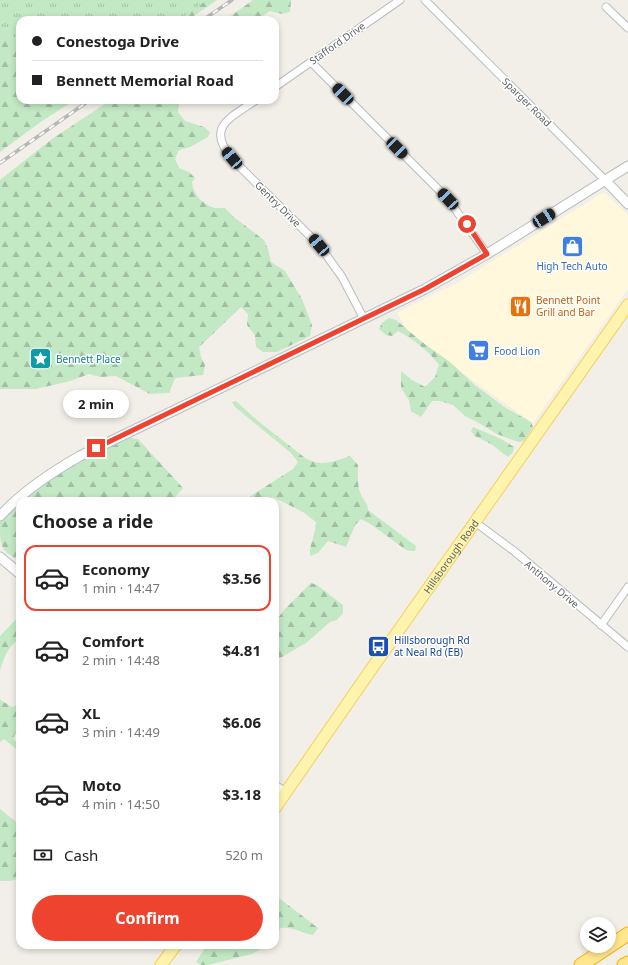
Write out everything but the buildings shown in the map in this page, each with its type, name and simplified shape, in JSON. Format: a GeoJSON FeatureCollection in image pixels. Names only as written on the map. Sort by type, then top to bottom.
{"type":"FeatureCollection","features":[{"type":"Feature","properties":{"kind":"highway"},"geometry":{"type":"LineString","coordinates":[[581,965],[628,934]]}},
{"type":"Feature","properties":{"kind":"highway"},"geometry":{"type":"LineString","coordinates":[[624,965],[628,963]]}},
{"type":"Feature","properties":{"kind":"main road","name":"Hillsborough Road"},"geometry":{"type":"LineString","coordinates":[[279,802],[370,670],[628,305]]}},
{"type":"Feature","properties":{"kind":"main road"},"geometry":{"type":"LineString","coordinates":[[161,965],[173,949]]}},
{"type":"Feature","properties":{"kind":"street","name":"Stafford Drive"},"geometry":{"type":"LineString","coordinates":[[279,84],[400,0]]}},
{"type":"Feature","properties":{"kind":"street","name":"Sparger Road"},"geometry":{"type":"LineString","coordinates":[[425,0],[628,204]]}},
{"type":"Feature","properties":{"kind":"street"},"geometry":{"type":"LineString","coordinates":[[606,7],[628,28]]}},
{"type":"Feature","properties":{"kind":"street"},"geometry":{"type":"LineString","coordinates":[[311,62],[448,199],[487,254]]}},
{"type":"Feature","properties":{"kind":"street","name":"Gentry Drive"},"geometry":{"type":"LineString","coordinates":[[251,104],[226,122],[221,131],[221,141],[232,158],[312,237],[331,260],[342,276],[364,319]]}},
{"type":"Feature","properties":{"kind":"street"},"geometry":{"type":"LineString","coordinates":[[20,497],[35,484],[80,456],[425,289],[487,254],[628,166]]}},
{"type":"Feature","properties":{"kind":"street"},"geometry":{"type":"LineString","coordinates":[[0,516],[16,500]]}},
{"type":"Feature","properties":{"kind":"street","name":"Anthony Drive"},"geometry":{"type":"LineString","coordinates":[[476,522],[514,551],[628,647]]}},
{"type":"Feature","properties":{"kind":"street"},"geometry":{"type":"LineString","coordinates":[[0,557],[16,571]]}},
{"type":"Feature","properties":{"kind":"street"},"geometry":{"type":"LineString","coordinates":[[601,625],[628,587]]}},
{"type":"Feature","properties":{"kind":"street"},"geometry":{"type":"LineString","coordinates":[[279,789],[285,793]]}},
{"type":"Feature","properties":{"kind":"shaded area"},"geometry":{"type":"Polygon","coordinates":[[[604,192],[628,215],[628,289],[533,423],[411,337],[397,313],[457,283],[604,192]]]}},
{"type":"Feature","properties":{"kind":"green space"},"geometry":{"type":"Polygon","coordinates":[[[0,0],[217,0],[194,16],[16,16],[16,104],[69,104],[42,121],[0,152],[0,0]]]}},
{"type":"Feature","properties":{"kind":"green space"},"geometry":{"type":"Polygon","coordinates":[[[0,0],[207,0],[185,16],[16,16],[16,41],[0,26],[0,0]]]}},
{"type":"Feature","properties":{"kind":"green space"},"geometry":{"type":"Polygon","coordinates":[[[253,0],[291,0],[290,12],[282,14],[270,11],[262,16],[231,16],[253,0]]]}},
{"type":"Feature","properties":{"kind":"green space"},"geometry":{"type":"Polygon","coordinates":[[[105,104],[179,104],[178,112],[185,121],[204,127],[210,132],[208,137],[190,147],[179,150],[175,159],[179,168],[189,172],[195,178],[192,182],[194,191],[203,202],[211,207],[225,208],[235,218],[264,240],[271,262],[285,271],[302,299],[312,325],[310,336],[277,352],[263,352],[256,347],[255,335],[247,325],[248,314],[241,307],[199,347],[201,357],[205,365],[203,375],[175,378],[169,393],[150,394],[116,376],[100,377],[89,374],[70,381],[36,389],[0,389],[0,180],[52,139],[105,104]]]}},
{"type":"Feature","properties":{"kind":"green space"},"geometry":{"type":"Polygon","coordinates":[[[389,318],[396,320],[422,342],[450,362],[476,386],[506,408],[531,422],[533,427],[524,441],[518,442],[497,434],[465,416],[453,405],[440,401],[432,401],[421,417],[411,411],[409,400],[401,388],[401,371],[412,380],[425,387],[435,377],[439,365],[426,351],[404,334],[398,331],[392,336],[386,335],[379,329],[382,323],[389,318]]]}},
{"type":"Feature","properties":{"kind":"green space"},"geometry":{"type":"Polygon","coordinates":[[[236,401],[258,421],[305,458],[311,461],[327,463],[350,456],[358,465],[359,489],[368,510],[416,546],[415,551],[406,550],[372,525],[361,519],[355,525],[346,547],[328,541],[318,553],[310,556],[316,522],[303,512],[279,500],[279,497],[249,497],[293,469],[298,462],[291,453],[235,407],[232,402],[236,401]]]}},
{"type":"Feature","properties":{"kind":"green space"},"geometry":{"type":"Polygon","coordinates":[[[473,427],[501,439],[514,447],[513,452],[508,457],[491,444],[475,436],[471,431],[473,427]]]}},
{"type":"Feature","properties":{"kind":"green space"},"geometry":{"type":"Polygon","coordinates":[[[131,438],[138,439],[183,488],[175,497],[22,497],[26,492],[70,465],[114,442],[131,438]]]}},
{"type":"Feature","properties":{"kind":"green space"},"geometry":{"type":"Polygon","coordinates":[[[16,504],[16,559],[8,554],[2,546],[0,537],[0,522],[16,504]]]}},
{"type":"Feature","properties":{"kind":"green space"},"geometry":{"type":"Polygon","coordinates":[[[311,583],[317,585],[343,605],[343,613],[337,620],[330,622],[306,643],[279,659],[279,617],[311,583]]]}},
{"type":"Feature","properties":{"kind":"green space"},"geometry":{"type":"Polygon","coordinates":[[[16,619],[16,642],[7,652],[0,671],[0,636],[16,619]]]}},
{"type":"Feature","properties":{"kind":"green space"},"geometry":{"type":"Polygon","coordinates":[[[0,699],[12,707],[16,706],[16,732],[13,739],[16,742],[16,749],[4,739],[0,742],[0,699]]]}},
{"type":"Feature","properties":{"kind":"green space"},"geometry":{"type":"Polygon","coordinates":[[[0,809],[16,822],[16,879],[0,881],[0,809]]]}},
{"type":"Feature","properties":{"kind":"green space"},"geometry":{"type":"Polygon","coordinates":[[[279,898],[318,928],[313,935],[293,929],[281,928],[279,930],[279,898]]]}},
{"type":"Feature","properties":{"kind":"green space"},"geometry":{"type":"Polygon","coordinates":[[[204,949],[261,949],[252,954],[208,965],[201,965],[196,962],[204,949]]]}},
{"type":"Feature","properties":{"kind":"railway"},"geometry":{"type":"LineString","coordinates":[[209,16],[232,0]]}},
{"type":"Feature","properties":{"kind":"railway"},"geometry":{"type":"LineString","coordinates":[[0,163],[84,104]]}},
{"type":"Feature","properties":{"kind":"place","name":"High Tech Auto"},"geometry":{"type":"Point","coordinates":[572,246]}},
{"type":"Feature","properties":{"kind":"place","name":"Bennett Point Grill and Bar"},"geometry":{"type":"Point","coordinates":[521,306]}},
{"type":"Feature","properties":{"kind":"place","name":"Food Lion"},"geometry":{"type":"Point","coordinates":[479,351]}},
{"type":"Feature","properties":{"kind":"place","name":"Bennett Place"},"geometry":{"type":"Point","coordinates":[40,359]}},
{"type":"Feature","properties":{"kind":"place","name":"Hillsborough Rd at Neal Rd (EB)"},"geometry":{"type":"Point","coordinates":[378,646]}},
{"type":"Feature","properties":{"kind":"route"},"geometry":{"type":"LineString","coordinates":[[96,448],[425,289],[487,254],[467,224]]}}]}
